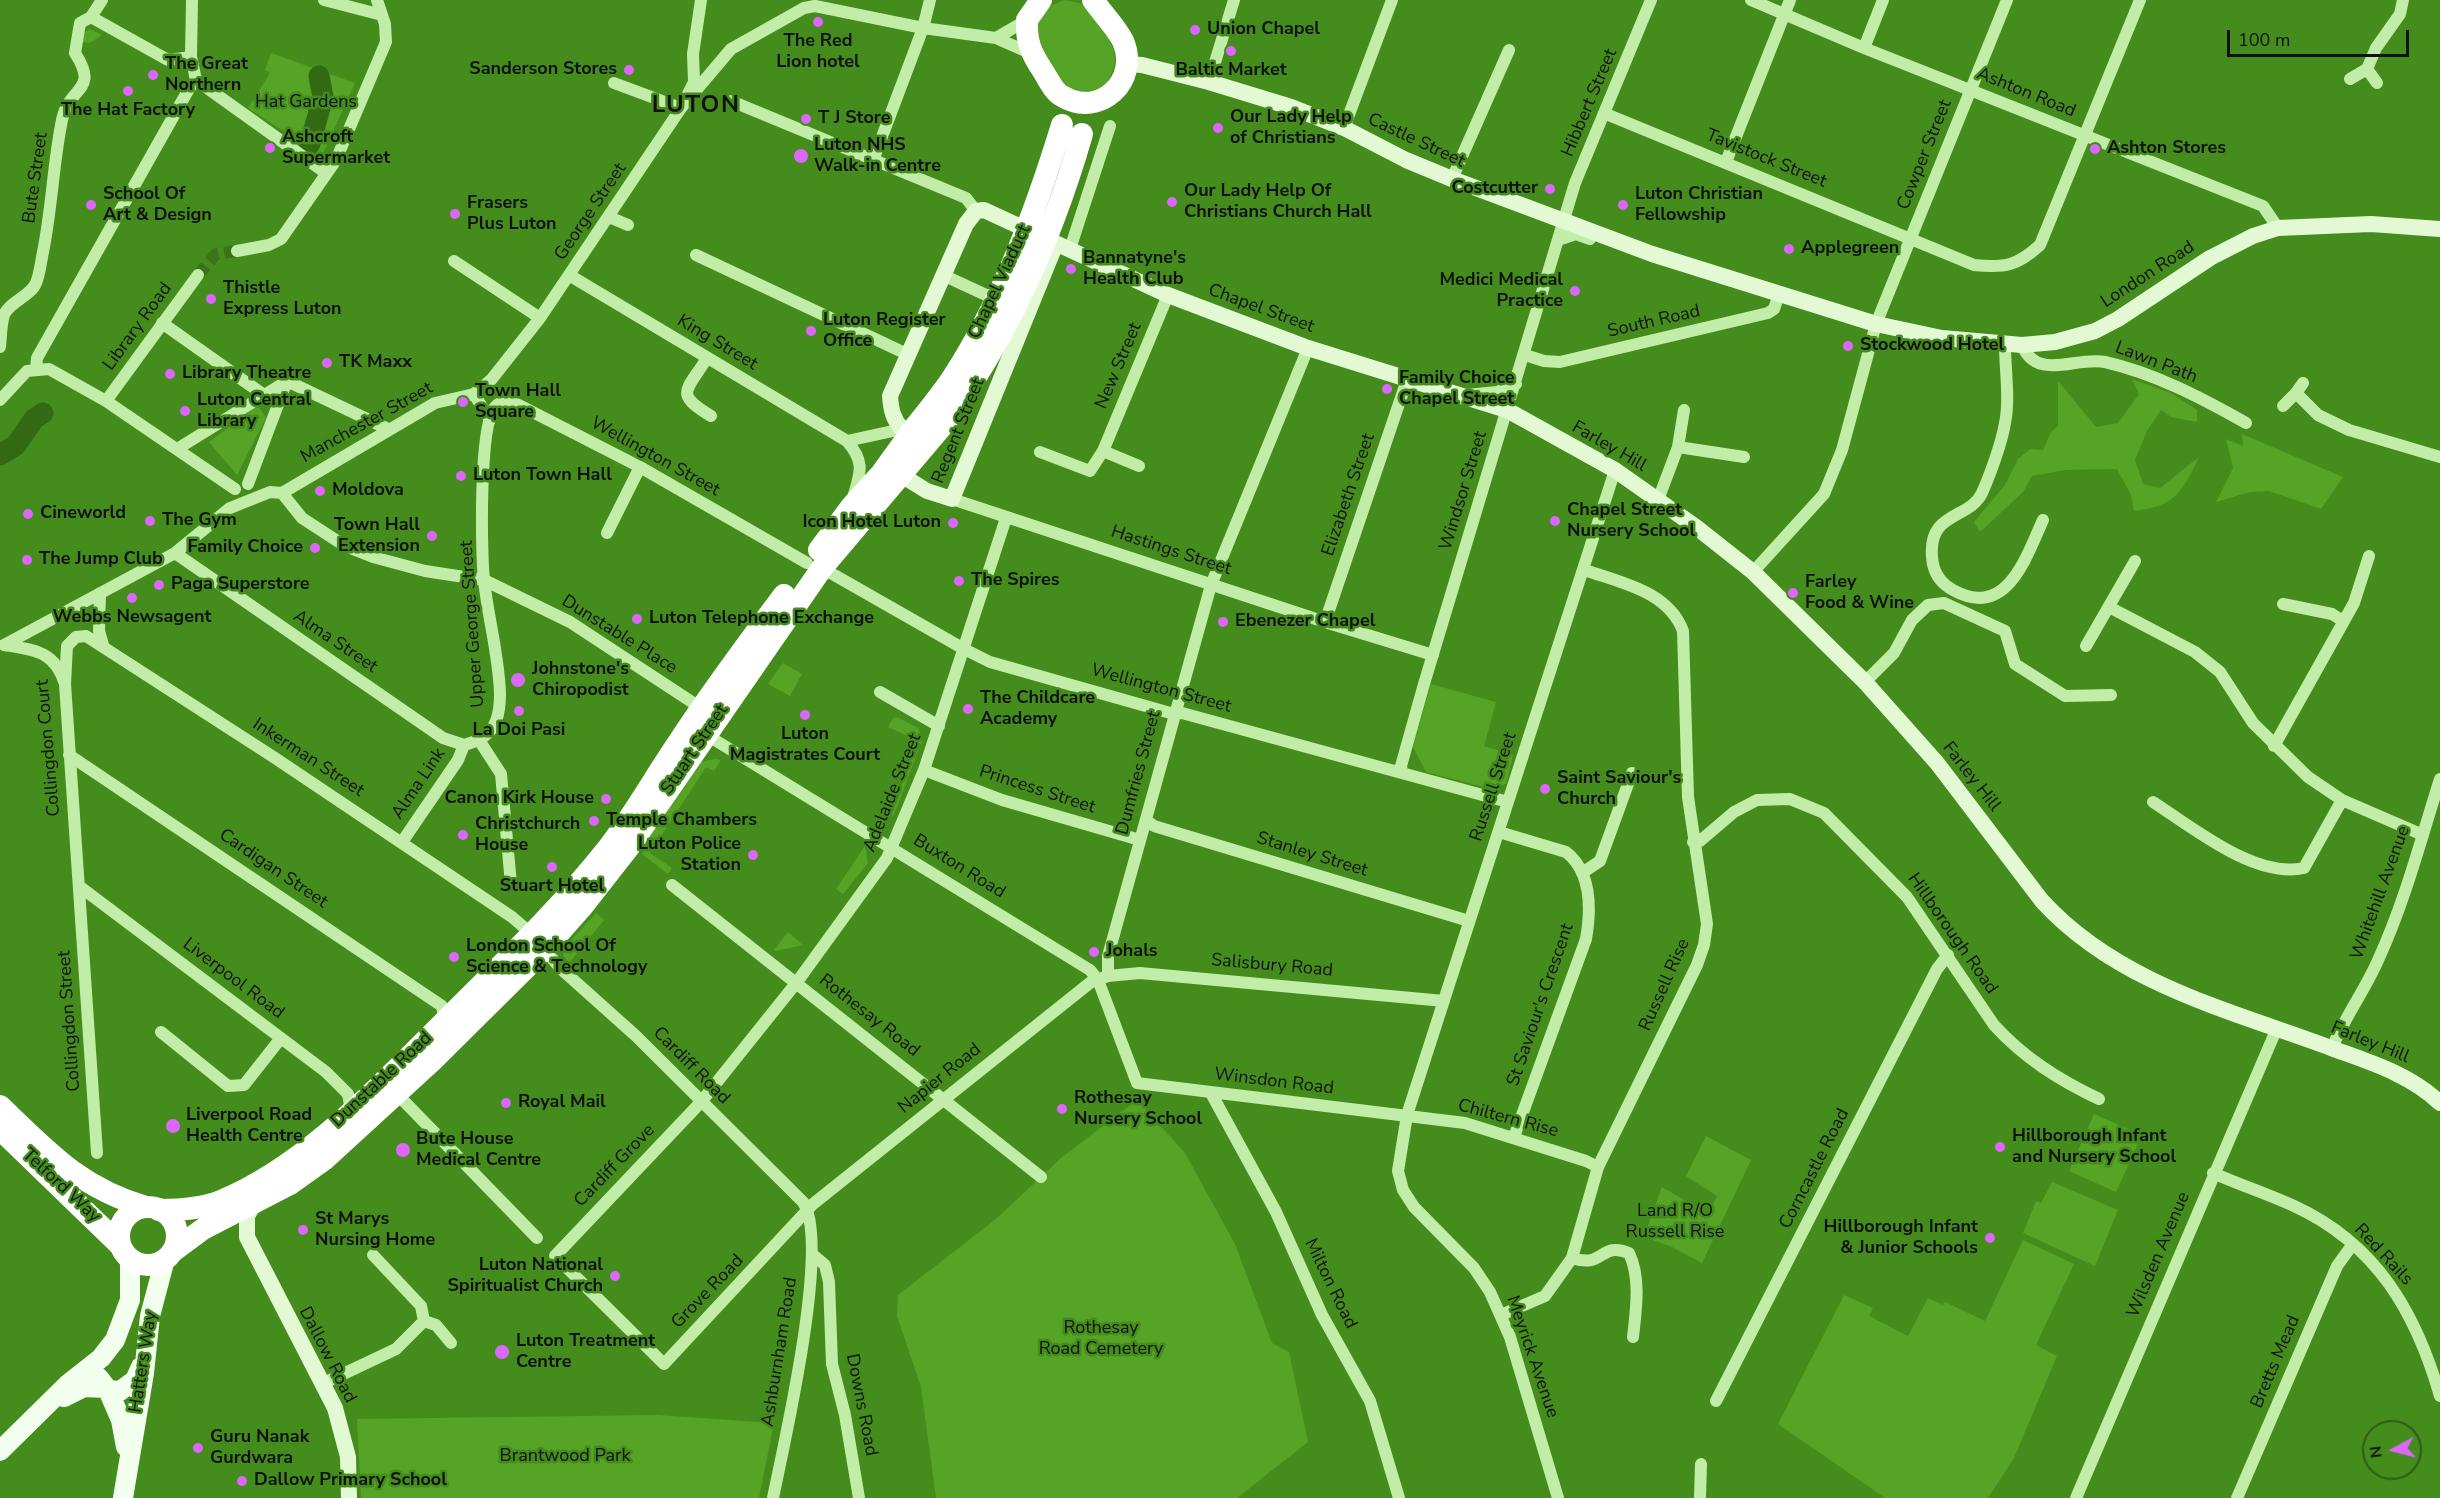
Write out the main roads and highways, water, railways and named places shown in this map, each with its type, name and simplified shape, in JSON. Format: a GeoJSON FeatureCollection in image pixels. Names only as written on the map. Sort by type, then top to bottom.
{"type":"FeatureCollection","features":[{"type":"Feature","properties":{"kind":"highway"},"geometry":{"type":"LineString","coordinates":[[1041,0],[1027,20],[1030,53],[1060,95],[1072,129],[1098,103],[1118,90],[1126,64],[1122,40],[1093,0]]}},
{"type":"Feature","properties":{"kind":"highway"},"geometry":{"type":"LineString","coordinates":[[1060,95],[1074,102],[1098,103]]}},
{"type":"Feature","properties":{"kind":"highway","name":"Chapel Viaduct"},"geometry":{"type":"LineString","coordinates":[[944,424],[978,378],[1018,302],[1047,239],[1068,184],[1072,129]]}},
{"type":"Feature","properties":{"kind":"highway","name":"Chapel Viaduct"},"geometry":{"type":"LineString","coordinates":[[909,428],[951,380],[986,319],[1041,192],[1072,129]]}},
{"type":"Feature","properties":{"kind":"highway","name":"Stuart Street"},"geometry":{"type":"LineString","coordinates":[[430,1062],[538,943],[610,846],[701,708],[815,565],[902,475],[944,424]]}},
{"type":"Feature","properties":{"kind":"highway","name":"Stuart Street"},"geometry":{"type":"LineString","coordinates":[[445,1021],[582,907],[629,846],[705,734],[851,507],[881,474],[909,428]]}},
{"type":"Feature","properties":{"kind":"highway","name":"Dunstable Road"},"geometry":{"type":"LineString","coordinates":[[152,1208],[200,1207],[221,1201],[278,1169],[393,1074],[445,1021]]}},
{"type":"Feature","properties":{"kind":"highway","name":"Dunstable Road"},"geometry":{"type":"LineString","coordinates":[[168,1256],[213,1224],[290,1184],[325,1159],[430,1062]]}},
{"type":"Feature","properties":{"kind":"highway","name":"Telford Way"},"geometry":{"type":"LineString","coordinates":[[0,1106],[77,1177],[114,1198],[152,1208]]}},
{"type":"Feature","properties":{"kind":"highway","name":"Telford Way"},"geometry":{"type":"LineString","coordinates":[[0,1129],[125,1252]]}},
{"type":"Feature","properties":{"kind":"highway"},"geometry":{"type":"LineString","coordinates":[[152,1208],[172,1220],[175,1228],[175,1245],[168,1256],[144,1265],[125,1252],[120,1227],[124,1220],[138,1209],[152,1208]]}},
{"type":"Feature","properties":{"kind":"main road","name":"Castle Street"},"geometry":{"type":"LineString","coordinates":[[1126,64],[1142,65],[1209,81],[1291,107],[1344,128],[1406,160],[1452,179],[1652,254],[1876,324]]}},
{"type":"Feature","properties":{"kind":"main road","name":"Chapel Street"},"geometry":{"type":"LineString","coordinates":[[909,428],[892,414],[890,396],[945,276],[966,224],[976,211],[991,212],[1168,296],[1308,348],[1507,411]]}},
{"type":"Feature","properties":{"kind":"main road","name":"London Road"},"geometry":{"type":"LineString","coordinates":[[1876,324],[1942,338],[2004,345],[2055,342],[2095,331],[2118,319],[2217,254],[2253,236],[2278,228],[2371,224],[2440,229]]}},
{"type":"Feature","properties":{"kind":"main road","name":"Regent Street"},"geometry":{"type":"LineString","coordinates":[[952,499],[1027,314],[1063,247]]}},
{"type":"Feature","properties":{"kind":"main road","name":"Farley Hill"},"geometry":{"type":"LineString","coordinates":[[1507,411],[1615,470],[1753,572],[1864,682],[1937,763],[2058,918],[2098,951],[2128,969],[2196,1000],[2389,1070],[2409,1080],[2440,1103]]}},
{"type":"Feature","properties":{"kind":"main road","name":"Hastings Street"},"geometry":{"type":"LineString","coordinates":[[902,475],[927,491],[952,499]]}},
{"type":"Feature","properties":{"kind":"main road"},"geometry":{"type":"LineString","coordinates":[[213,1224],[229,1228],[247,1237],[247,1216],[254,1204]]}},
{"type":"Feature","properties":{"kind":"main road","name":"Dallow Road"},"geometry":{"type":"LineString","coordinates":[[247,1237],[335,1408],[345,1445],[349,1498]]}},
{"type":"Feature","properties":{"kind":"main road"},"geometry":{"type":"LineString","coordinates":[[0,1451],[68,1384],[101,1358],[115,1340],[126,1317],[130,1300],[125,1252]]}},
{"type":"Feature","properties":{"kind":"main road","name":"Hatters Way"},"geometry":{"type":"LineString","coordinates":[[123,1498],[150,1316],[168,1256]]}},
{"type":"Feature","properties":{"kind":"main road","name":"Hatters Way"},"geometry":{"type":"LineString","coordinates":[[101,1358],[98,1374],[121,1420],[128,1465]]}},
{"type":"Feature","properties":{"kind":"main road"},"geometry":{"type":"LineString","coordinates":[[0,1459],[69,1392],[90,1386],[126,1389],[135,1380],[144,1362]]}},
{"type":"Feature","properties":{"kind":"waterway"},"geometry":{"type":"LineString","coordinates":[[310,144],[323,97],[319,76]]}},
{"type":"Feature","properties":{"kind":"waterway"},"geometry":{"type":"LineString","coordinates":[[0,455],[16,445],[34,419],[43,413]]}},
{"type":"Feature","properties":{"kind":"tunnel"},"geometry":{"type":"LineString","coordinates":[[198,275],[216,254],[237,251]]}},
{"type":"Feature","properties":{"kind":"place","name":"The Red Lion hotel"},"geometry":{"type":"Point","coordinates":[818,22]}},
{"type":"Feature","properties":{"kind":"place","name":"Union Chapel"},"geometry":{"type":"Point","coordinates":[1195,30]}},
{"type":"Feature","properties":{"kind":"place","name":"Baltic Market"},"geometry":{"type":"Point","coordinates":[1231,51]}},
{"type":"Feature","properties":{"kind":"place","name":"Sanderson Stores"},"geometry":{"type":"Point","coordinates":[629,70]}},
{"type":"Feature","properties":{"kind":"place","name":"The Great Northern"},"geometry":{"type":"Point","coordinates":[153,75]}},
{"type":"Feature","properties":{"kind":"place","name":"The Hat Factory"},"geometry":{"type":"Point","coordinates":[128,91]}},
{"type":"Feature","properties":{"kind":"place","name":"T J Store"},"geometry":{"type":"Point","coordinates":[806,119]}},
{"type":"Feature","properties":{"kind":"place","name":"Our Lady Help of Christians"},"geometry":{"type":"Point","coordinates":[1218,128]}},
{"type":"Feature","properties":{"kind":"place","name":"Ashcroft Supermarket"},"geometry":{"type":"Point","coordinates":[270,148]}},
{"type":"Feature","properties":{"kind":"place","name":"Ashton Stores"},"geometry":{"type":"Point","coordinates":[2095,149]}},
{"type":"Feature","properties":{"kind":"place","name":"Luton NHS Walk-in Centre"},"geometry":{"type":"Point","coordinates":[801,156]}},
{"type":"Feature","properties":{"kind":"place","name":"Costcutter"},"geometry":{"type":"Point","coordinates":[1550,189]}},
{"type":"Feature","properties":{"kind":"place","name":"Our Lady Help Of Christians Church Hall"},"geometry":{"type":"Point","coordinates":[1172,202]}},
{"type":"Feature","properties":{"kind":"place","name":"School Of Art & Design"},"geometry":{"type":"Point","coordinates":[91,205]}},
{"type":"Feature","properties":{"kind":"place","name":"Luton Christian Fellowship"},"geometry":{"type":"Point","coordinates":[1623,205]}},
{"type":"Feature","properties":{"kind":"place","name":"Frasers Plus Luton"},"geometry":{"type":"Point","coordinates":[455,214]}},
{"type":"Feature","properties":{"kind":"place","name":"Applegreen"},"geometry":{"type":"Point","coordinates":[1789,249]}},
{"type":"Feature","properties":{"kind":"place","name":"Bannatyne's Health Club"},"geometry":{"type":"Point","coordinates":[1071,269]}},
{"type":"Feature","properties":{"kind":"place","name":"Medici Medical Practice"},"geometry":{"type":"Point","coordinates":[1575,291]}},
{"type":"Feature","properties":{"kind":"place","name":"Thistle Express Luton"},"geometry":{"type":"Point","coordinates":[211,299]}},
{"type":"Feature","properties":{"kind":"place","name":"Luton Register Office"},"geometry":{"type":"Point","coordinates":[811,331]}},
{"type":"Feature","properties":{"kind":"place","name":"Stockwood Hotel"},"geometry":{"type":"Point","coordinates":[1848,346]}},
{"type":"Feature","properties":{"kind":"place","name":"TK Maxx"},"geometry":{"type":"Point","coordinates":[327,363]}},
{"type":"Feature","properties":{"kind":"place","name":"Library Theatre"},"geometry":{"type":"Point","coordinates":[170,374]}},
{"type":"Feature","properties":{"kind":"place","name":"Family Choice Chapel Street"},"geometry":{"type":"Point","coordinates":[1387,389]}},
{"type":"Feature","properties":{"kind":"place","name":"Town Hall Square"},"geometry":{"type":"Point","coordinates":[463,402]}},
{"type":"Feature","properties":{"kind":"place","name":"Luton Central Library"},"geometry":{"type":"Point","coordinates":[185,411]}},
{"type":"Feature","properties":{"kind":"place","name":"Luton Town Hall"},"geometry":{"type":"Point","coordinates":[461,476]}},
{"type":"Feature","properties":{"kind":"place","name":"Moldova"},"geometry":{"type":"Point","coordinates":[320,491]}},
{"type":"Feature","properties":{"kind":"place","name":"Cineworld"},"geometry":{"type":"Point","coordinates":[28,514]}},
{"type":"Feature","properties":{"kind":"place","name":"The Gym"},"geometry":{"type":"Point","coordinates":[150,521]}},
{"type":"Feature","properties":{"kind":"place","name":"Chapel Street Nursery School"},"geometry":{"type":"Point","coordinates":[1555,521]}},
{"type":"Feature","properties":{"kind":"place","name":"Icon Hotel Luton"},"geometry":{"type":"Point","coordinates":[953,523]}},
{"type":"Feature","properties":{"kind":"place","name":"Town Hall Extension"},"geometry":{"type":"Point","coordinates":[432,536]}},
{"type":"Feature","properties":{"kind":"place","name":"Family Choice"},"geometry":{"type":"Point","coordinates":[315,548]}},
{"type":"Feature","properties":{"kind":"place","name":"The Jump Club"},"geometry":{"type":"Point","coordinates":[27,560]}},
{"type":"Feature","properties":{"kind":"place","name":"The Spires"},"geometry":{"type":"Point","coordinates":[959,581]}},
{"type":"Feature","properties":{"kind":"place","name":"Paga Superstore"},"geometry":{"type":"Point","coordinates":[159,585]}},
{"type":"Feature","properties":{"kind":"place","name":"Farley Food & Wine"},"geometry":{"type":"Point","coordinates":[1793,593]}},
{"type":"Feature","properties":{"kind":"place","name":"Webbs Newsagent"},"geometry":{"type":"Point","coordinates":[132,598]}},
{"type":"Feature","properties":{"kind":"place","name":"Luton Telephone Exchange"},"geometry":{"type":"Point","coordinates":[637,619]}},
{"type":"Feature","properties":{"kind":"place","name":"Ebenezer Chapel"},"geometry":{"type":"Point","coordinates":[1223,622]}},
{"type":"Feature","properties":{"kind":"place","name":"Johnstone's Chiropodist"},"geometry":{"type":"Point","coordinates":[518,680]}},
{"type":"Feature","properties":{"kind":"place","name":"The Childcare Academy"},"geometry":{"type":"Point","coordinates":[968,709]}},
{"type":"Feature","properties":{"kind":"place","name":"La Doi Pasi"},"geometry":{"type":"Point","coordinates":[519,711]}},
{"type":"Feature","properties":{"kind":"place","name":"Luton Magistrates Court"},"geometry":{"type":"Point","coordinates":[805,715]}},
{"type":"Feature","properties":{"kind":"place","name":"Saint Saviour's Church"},"geometry":{"type":"Point","coordinates":[1545,789]}},
{"type":"Feature","properties":{"kind":"place","name":"Canon Kirk House"},"geometry":{"type":"Point","coordinates":[606,799]}},
{"type":"Feature","properties":{"kind":"place","name":"Temple Chambers"},"geometry":{"type":"Point","coordinates":[594,821]}},
{"type":"Feature","properties":{"kind":"place","name":"Christchurch House"},"geometry":{"type":"Point","coordinates":[463,835]}},
{"type":"Feature","properties":{"kind":"place","name":"Luton Police Station"},"geometry":{"type":"Point","coordinates":[753,855]}},
{"type":"Feature","properties":{"kind":"place","name":"Stuart Hotel"},"geometry":{"type":"Point","coordinates":[552,867]}},
{"type":"Feature","properties":{"kind":"place","name":"Johals"},"geometry":{"type":"Point","coordinates":[1094,952]}},
{"type":"Feature","properties":{"kind":"place","name":"London School Of Science & Technology"},"geometry":{"type":"Point","coordinates":[454,957]}},
{"type":"Feature","properties":{"kind":"place","name":"Royal Mail"},"geometry":{"type":"Point","coordinates":[506,1103]}},
{"type":"Feature","properties":{"kind":"place","name":"Rothesay Nursery School"},"geometry":{"type":"Point","coordinates":[1062,1109]}},
{"type":"Feature","properties":{"kind":"place","name":"Liverpool Road Health Centre"},"geometry":{"type":"Point","coordinates":[173,1126]}},
{"type":"Feature","properties":{"kind":"place","name":"Hillborough Infant and Nursery School"},"geometry":{"type":"Point","coordinates":[2000,1147]}},
{"type":"Feature","properties":{"kind":"place","name":"Bute House Medical Centre"},"geometry":{"type":"Point","coordinates":[403,1150]}},
{"type":"Feature","properties":{"kind":"place","name":"St Marys Nursing Home"},"geometry":{"type":"Point","coordinates":[303,1230]}},
{"type":"Feature","properties":{"kind":"place","name":"Hillborough Infant & Junior Schools"},"geometry":{"type":"Point","coordinates":[1990,1238]}},
{"type":"Feature","properties":{"kind":"place","name":"Luton National Spiritualist Church"},"geometry":{"type":"Point","coordinates":[615,1276]}},
{"type":"Feature","properties":{"kind":"place","name":"Luton Treatment Centre"},"geometry":{"type":"Point","coordinates":[502,1352]}},
{"type":"Feature","properties":{"kind":"place","name":"Guru Nanak Gurdwara"},"geometry":{"type":"Point","coordinates":[198,1448]}},
{"type":"Feature","properties":{"kind":"place","name":"Dallow Primary School"},"geometry":{"type":"Point","coordinates":[242,1481]}},
{"type":"Feature","properties":{"kind":"district","name":"LUTON"},"geometry":{"type":"Point","coordinates":[696,106]}},
{"type":"Feature","properties":{"kind":"park label","name":"Hat Gardens"},"geometry":{"type":"Point","coordinates":[306,103]}},
{"type":"Feature","properties":{"kind":"park label","name":"Land R/O Russell Rise"},"geometry":{"type":"Point","coordinates":[1675,1222]}},
{"type":"Feature","properties":{"kind":"park label","name":"Rothesay Road Cemetery"},"geometry":{"type":"Point","coordinates":[1101,1339]}},
{"type":"Feature","properties":{"kind":"park label","name":"Brantwood Park"},"geometry":{"type":"Point","coordinates":[565,1457]}}]}
